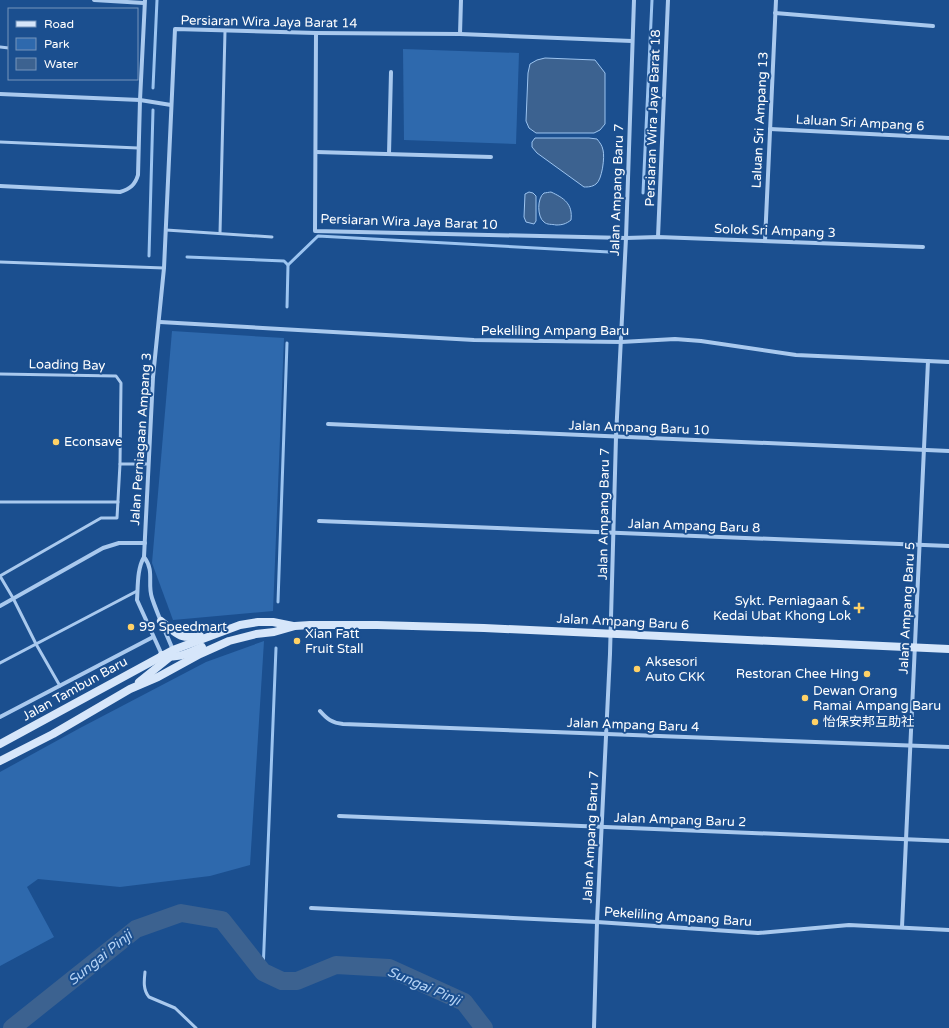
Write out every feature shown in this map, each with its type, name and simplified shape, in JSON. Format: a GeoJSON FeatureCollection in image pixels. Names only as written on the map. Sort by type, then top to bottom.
{"type":"FeatureCollection","features":[{"type":"Feature","properties":{"kind":"main road"},"geometry":{"type":"LineString","coordinates":[[161,621],[178,635],[186,637],[214,634]]}},
{"type":"Feature","properties":{"kind":"main road","name":"Jalan Ampang Baru 6"},"geometry":{"type":"LineString","coordinates":[[168,654],[214,634],[240,625],[258,622],[273,622],[295,626]]}},
{"type":"Feature","properties":{"kind":"main road","name":"Jalan Ampang Baru 6"},"geometry":{"type":"LineString","coordinates":[[130,689],[158,677],[200,654],[229,641],[256,634],[274,632],[295,626],[310,624],[377,624],[949,649]]}},
{"type":"Feature","properties":{"kind":"main road"},"geometry":{"type":"LineString","coordinates":[[130,689],[168,654],[182,656],[236,634],[256,634]]}},
{"type":"Feature","properties":{"kind":"main road","name":"Jalan Tambun Baru"},"geometry":{"type":"LineString","coordinates":[[1,743],[168,654]]}},
{"type":"Feature","properties":{"kind":"main road","name":"Jalan Tambun Baru"},"geometry":{"type":"LineString","coordinates":[[0,761],[53,734],[130,689]]}},
{"type":"Feature","properties":{"kind":"street"},"geometry":{"type":"LineString","coordinates":[[0,186],[120,192],[129,189],[135,183],[138,175],[144,2],[94,0]]}},
{"type":"Feature","properties":{"kind":"street"},"geometry":{"type":"LineString","coordinates":[[460,34],[461,0]]}},
{"type":"Feature","properties":{"kind":"street","name":"Jalan Ampang Baru 7"},"geometry":{"type":"LineString","coordinates":[[594,1028],[605,734],[611,634],[616,437],[626,238],[634,0]]}},
{"type":"Feature","properties":{"kind":"street","name":"Persiaran Wira Jaya Barat 18"},"geometry":{"type":"LineString","coordinates":[[658,237],[668,0]]}},
{"type":"Feature","properties":{"kind":"street","name":"Laluan Sri Ampang 13"},"geometry":{"type":"LineString","coordinates":[[765,241],[776,0]]}},
{"type":"Feature","properties":{"kind":"street"},"geometry":{"type":"LineString","coordinates":[[775,13],[933,26]]}},
{"type":"Feature","properties":{"kind":"street","name":"Persiaran Wira Jaya Barat 14"},"geometry":{"type":"LineString","coordinates":[[160,322],[166,230],[174,29],[316,33],[460,34],[632,41]]}},
{"type":"Feature","properties":{"kind":"street","name":"Persiaran Wira Jaya Barat 10"},"geometry":{"type":"LineString","coordinates":[[316,33],[315,231],[626,238]]}},
{"type":"Feature","properties":{"kind":"street"},"geometry":{"type":"LineString","coordinates":[[389,154],[391,72]]}},
{"type":"Feature","properties":{"kind":"street"},"geometry":{"type":"LineString","coordinates":[[0,94],[140,100],[171,106]]}},
{"type":"Feature","properties":{"kind":"street","name":"Laluan Sri Ampang 6"},"geometry":{"type":"LineString","coordinates":[[770,129],[949,138]]}},
{"type":"Feature","properties":{"kind":"street"},"geometry":{"type":"LineString","coordinates":[[316,152],[491,157]]}},
{"type":"Feature","properties":{"kind":"street","name":"Solok Sri Ampang 3"},"geometry":{"type":"LineString","coordinates":[[626,238],[658,237],[923,247]]}},
{"type":"Feature","properties":{"kind":"street","name":"Pekeliling Ampang Baru"},"geometry":{"type":"LineString","coordinates":[[160,322],[474,340],[621,342],[675,339],[701,341],[796,355],[949,362]]}},
{"type":"Feature","properties":{"kind":"street","name":"Jalan Perniagaan Ampang 3"},"geometry":{"type":"LineString","coordinates":[[160,322],[153,377],[144,557],[141,563],[137,600],[154,637],[168,654]]}},
{"type":"Feature","properties":{"kind":"street","name":"Jalan Ampang Baru 5"},"geometry":{"type":"LineString","coordinates":[[902,927],[928,361]]}},
{"type":"Feature","properties":{"kind":"street","name":"Jalan Ampang Baru 10"},"geometry":{"type":"LineString","coordinates":[[328,424],[949,451]]}},
{"type":"Feature","properties":{"kind":"street","name":"Jalan Ampang Baru 8"},"geometry":{"type":"LineString","coordinates":[[319,522],[949,546]]}},
{"type":"Feature","properties":{"kind":"street"},"geometry":{"type":"LineString","coordinates":[[0,606],[103,548],[119,544],[145,543]]}},
{"type":"Feature","properties":{"kind":"street","name":"Jalan Perniagaan Ampang 3"},"geometry":{"type":"LineString","coordinates":[[144,557],[149,563],[151,596],[161,621],[168,654]]}},
{"type":"Feature","properties":{"kind":"street"},"geometry":{"type":"LineString","coordinates":[[0,717],[154,637]]}},
{"type":"Feature","properties":{"kind":"street","name":"Jalan Ampang Baru 4"},"geometry":{"type":"LineString","coordinates":[[320,711],[326,718],[334,723],[343,724],[949,747]]}},
{"type":"Feature","properties":{"kind":"street","name":"Jalan Ampang Baru 2"},"geometry":{"type":"LineString","coordinates":[[339,816],[949,841]]}},
{"type":"Feature","properties":{"kind":"street","name":"Pekeliling Ampang Baru"},"geometry":{"type":"LineString","coordinates":[[310,908],[597,922],[758,933],[849,925],[949,930]]}},
{"type":"Feature","properties":{"kind":"lane"},"geometry":{"type":"LineString","coordinates":[[220,233],[225,31]]}},
{"type":"Feature","properties":{"kind":"lane"},"geometry":{"type":"LineString","coordinates":[[138,52],[143,52]]}},
{"type":"Feature","properties":{"kind":"lane"},"geometry":{"type":"LineString","coordinates":[[0,142],[138,148]]}},
{"type":"Feature","properties":{"kind":"lane"},"geometry":{"type":"LineString","coordinates":[[166,230],[272,237]]}},
{"type":"Feature","properties":{"kind":"lane"},"geometry":{"type":"LineString","coordinates":[[0,262],[164,268]]}},
{"type":"Feature","properties":{"kind":"lane","name":"Loading Bay"},"geometry":{"type":"LineString","coordinates":[[0,374],[116,376],[120,383],[120,464]]}},
{"type":"Feature","properties":{"kind":"lane"},"geometry":{"type":"LineString","coordinates":[[60,686],[0,576],[101,518],[117,518],[120,464],[148,464]]}},
{"type":"Feature","properties":{"kind":"lane"},"geometry":{"type":"LineString","coordinates":[[0,502],[118,502]]}},
{"type":"Feature","properties":{"kind":"lane"},"geometry":{"type":"LineString","coordinates":[[0,663],[137,591]]}},
{"type":"Feature","properties":{"kind":"lane"},"geometry":{"type":"LineString","coordinates":[[145,972],[144,984],[147,995],[175,1008],[196,1028]]}},
{"type":"Feature","properties":{"kind":"green space"},"geometry":{"type":"Polygon","coordinates":[[[403,49],[519,53],[516,144],[404,140],[403,49]]]}},
{"type":"Feature","properties":{"kind":"green space"},"geometry":{"type":"Polygon","coordinates":[[[172,331],[284,338],[273,611],[173,620],[152,563],[172,331]]]}},
{"type":"Feature","properties":{"kind":"green space"},"geometry":{"type":"Polygon","coordinates":[[[264,641],[250,865],[210,876],[120,887],[38,879],[27,887],[54,937],[0,966],[0,772],[206,662],[264,641]]]}},
{"type":"Feature","properties":{"kind":"water"},"geometry":{"type":"Polygon","coordinates":[[[545,58],[595,60],[605,73],[605,124],[600,130],[594,133],[536,133],[529,128],[526,121],[528,73],[530,64],[545,58]]]}},
{"type":"Feature","properties":{"kind":"water"},"geometry":{"type":"Polygon","coordinates":[[[535,138],[597,139],[603,148],[604,153],[598,182],[593,186],[584,187],[537,153],[532,147],[532,142],[535,138]]]}},
{"type":"Feature","properties":{"kind":"water"},"geometry":{"type":"Polygon","coordinates":[[[529,192],[536,196],[536,221],[534,224],[526,222],[524,217],[525,194],[529,192]]]}},
{"type":"Feature","properties":{"kind":"water"},"geometry":{"type":"Polygon","coordinates":[[[551,192],[567,202],[571,210],[571,220],[556,225],[547,224],[542,220],[539,212],[540,199],[544,193],[551,192]]]}},
{"type":"Feature","properties":{"kind":"waterway"},"geometry":{"type":"LineString","coordinates":[[153,88],[157,0]]}},
{"type":"Feature","properties":{"kind":"waterway"},"geometry":{"type":"LineString","coordinates":[[643,193],[652,0]]}},
{"type":"Feature","properties":{"kind":"waterway"},"geometry":{"type":"LineString","coordinates":[[149,256],[153,110]]}},
{"type":"Feature","properties":{"kind":"waterway"},"geometry":{"type":"LineString","coordinates":[[287,307],[288,265],[318,236],[609,252]]}},
{"type":"Feature","properties":{"kind":"waterway"},"geometry":{"type":"LineString","coordinates":[[187,257],[284,261],[288,265]]}},
{"type":"Feature","properties":{"kind":"waterway"},"geometry":{"type":"LineString","coordinates":[[278,602],[287,343]]}},
{"type":"Feature","properties":{"kind":"waterway"},"geometry":{"type":"LineString","coordinates":[[263,972],[276,648]]}},
{"type":"Feature","properties":{"kind":"waterway","name":"Sungai Pinji"},"geometry":{"type":"LineString","coordinates":[[12,1028],[136,929],[181,913],[222,920],[263,972],[282,981],[297,981],[336,965],[389,968],[464,1002],[484,1028]]}},
{"type":"Feature","properties":{"kind":"place","name":"Econsave"},"geometry":{"type":"Point","coordinates":[56,442]}},
{"type":"Feature","properties":{"kind":"place","name":"Sykt. Perniagaan & Kedai Ubat Khong Lok"},"geometry":{"type":"Point","coordinates":[859,608]}},
{"type":"Feature","properties":{"kind":"place","name":"99 Speedmart"},"geometry":{"type":"Point","coordinates":[131,627]}},
{"type":"Feature","properties":{"kind":"place","name":"Xian Fatt Fruit Stall"},"geometry":{"type":"Point","coordinates":[297,641]}},
{"type":"Feature","properties":{"kind":"place","name":"Aksesori Auto CKK"},"geometry":{"type":"Point","coordinates":[637,669]}},
{"type":"Feature","properties":{"kind":"place","name":"Restoran Chee Hing"},"geometry":{"type":"Point","coordinates":[867,674]}},
{"type":"Feature","properties":{"kind":"place","name":"Dewan Orang Ramai Ampang Baru"},"geometry":{"type":"Point","coordinates":[805,698]}},
{"type":"Feature","properties":{"kind":"place","name":"怡保安邦互助社"},"geometry":{"type":"Point","coordinates":[815,722]}}]}
